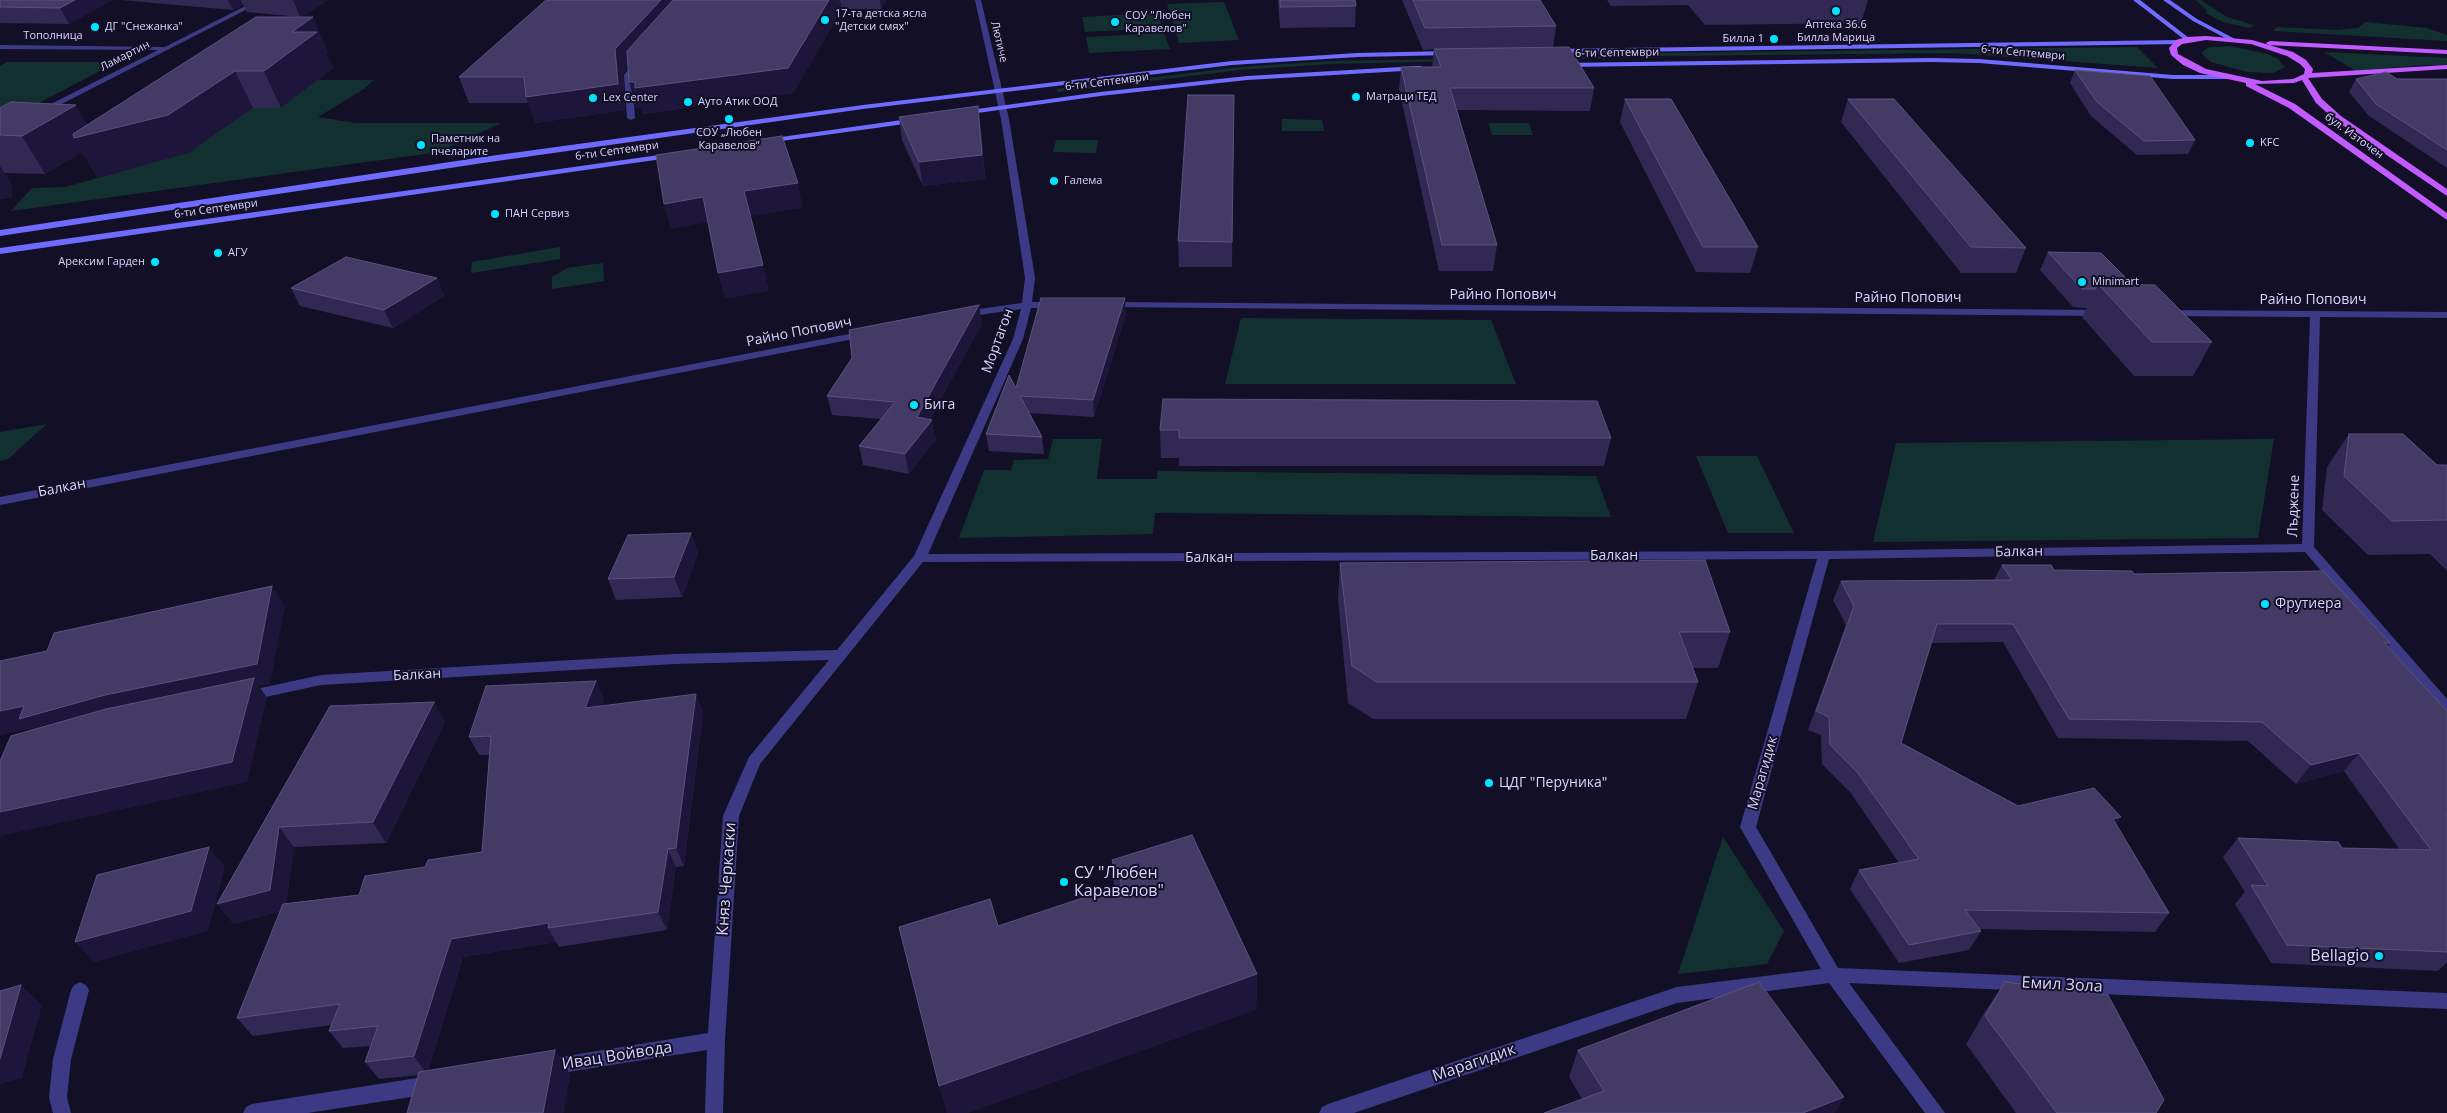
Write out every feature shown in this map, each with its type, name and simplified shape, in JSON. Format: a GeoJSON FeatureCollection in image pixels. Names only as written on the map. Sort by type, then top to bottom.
{"type":"FeatureCollection","features":[{"type":"Feature","properties":{"kind":"main road"},"geometry":{"type":"LineString","coordinates":[[2136,0],[2187,40]]}},
{"type":"Feature","properties":{"kind":"main road"},"geometry":{"type":"LineString","coordinates":[[2166,0],[2194,20],[2231,39]]}},
{"type":"Feature","properties":{"kind":"main road","name":"6-ти Септември"},"geometry":{"type":"LineString","coordinates":[[1543,52],[2179,42],[2187,40],[2231,39],[2252,42],[2447,52]]}},
{"type":"Feature","properties":{"kind":"main road","name":"6-ти Септември"},"geometry":{"type":"LineString","coordinates":[[2179,42],[2173,48],[2175,55],[2186,63],[2226,77],[2243,80],[2280,83],[2306,77],[2447,67]]}},
{"type":"Feature","properties":{"kind":"main road","name":"6-ти Септември"},"geometry":{"type":"LineString","coordinates":[[2252,42],[2290,54],[2303,62],[2309,69],[2306,77]]}},
{"type":"Feature","properties":{"kind":"main road","name":"6-ти Септември"},"geometry":{"type":"LineString","coordinates":[[0,233],[483,160],[998,90],[1232,63],[1357,55],[1456,53]]}},
{"type":"Feature","properties":{"kind":"main road","name":"6-ти Септември"},"geometry":{"type":"LineString","coordinates":[[1552,65],[1932,60],[1979,61],[2173,77],[2226,77]]}},
{"type":"Feature","properties":{"kind":"main road","name":"6-ти Септември"},"geometry":{"type":"LineString","coordinates":[[951,115],[1002,107],[1247,78],[1426,67]]}},
{"type":"Feature","properties":{"kind":"main road","name":"бул. Източен"},"geometry":{"type":"LineString","coordinates":[[2306,77],[2320,102],[2338,118],[2447,192]]}},
{"type":"Feature","properties":{"kind":"main road","name":"бул. Източен"},"geometry":{"type":"LineString","coordinates":[[2243,80],[2292,106],[2447,217]]}},
{"type":"Feature","properties":{"kind":"main road"},"geometry":{"type":"LineString","coordinates":[[759,142],[926,119]]}},
{"type":"Feature","properties":{"kind":"main road","name":"6-ти Септември"},"geometry":{"type":"LineString","coordinates":[[0,251],[680,154]]}},
{"type":"Feature","properties":{"kind":"street","name":"Ламартин"},"geometry":{"type":"LineString","coordinates":[[38,114],[262,0]]}},
{"type":"Feature","properties":{"kind":"street","name":"Лютиче"},"geometry":{"type":"LineString","coordinates":[[978,0],[998,90]]}},
{"type":"Feature","properties":{"kind":"street","name":"Тополница"},"geometry":{"type":"LineString","coordinates":[[0,47],[166,48]]}},
{"type":"Feature","properties":{"kind":"street"},"geometry":{"type":"LineString","coordinates":[[631,118],[628,75],[644,57]]}},
{"type":"Feature","properties":{"kind":"street","name":"Мортагон"},"geometry":{"type":"LineString","coordinates":[[920,558],[1018,339],[1027,305],[1029,268],[998,90]]}},
{"type":"Feature","properties":{"kind":"street"},"geometry":{"type":"LineString","coordinates":[[955,316],[1027,305],[1065,305]]}},
{"type":"Feature","properties":{"kind":"street","name":"Райно Попович"},"geometry":{"type":"LineString","coordinates":[[1103,305],[2109,313]]}},
{"type":"Feature","properties":{"kind":"street","name":"Райно Попович"},"geometry":{"type":"LineString","coordinates":[[2158,313],[2447,315]]}},
{"type":"Feature","properties":{"kind":"street","name":"Лъджене"},"geometry":{"type":"LineString","coordinates":[[2315,314],[2308,548],[2447,708]]}},
{"type":"Feature","properties":{"kind":"street","name":"Райно Попович"},"geometry":{"type":"LineString","coordinates":[[567,392],[878,331]]}},
{"type":"Feature","properties":{"kind":"street","name":"Балкан"},"geometry":{"type":"LineString","coordinates":[[0,501],[567,392]]}},
{"type":"Feature","properties":{"kind":"street","name":"Балкан"},"geometry":{"type":"LineString","coordinates":[[920,558],[1824,555],[2308,548]]}},
{"type":"Feature","properties":{"kind":"street","name":"Марагидик"},"geometry":{"type":"LineString","coordinates":[[1824,555],[1748,827],[1833,975],[1936,1113]]}},
{"type":"Feature","properties":{"kind":"street","name":"Княз Черкаски"},"geometry":{"type":"LineString","coordinates":[[714,1113],[716,1040],[731,816],[754,761],[920,558]]}},
{"type":"Feature","properties":{"kind":"street","name":"Балкан"},"geometry":{"type":"LineString","coordinates":[[234,699],[321,680],[674,659],[842,655]]}},
{"type":"Feature","properties":{"kind":"street","name":"Емил Зола"},"geometry":{"type":"LineString","coordinates":[[1678,994],[1833,975],[2447,1001]]}},
{"type":"Feature","properties":{"kind":"street"},"geometry":{"type":"LineString","coordinates":[[62,1113],[58,1097],[62,1059],[80,990]]}},
{"type":"Feature","properties":{"kind":"street","name":"Марагидик"},"geometry":{"type":"LineString","coordinates":[[1334,1112],[1678,994]]}},
{"type":"Feature","properties":{"kind":"street","name":"Ивац Войвода"},"geometry":{"type":"LineString","coordinates":[[532,1069],[716,1040]]}},
{"type":"Feature","properties":{"kind":"street"},"geometry":{"type":"LineString","coordinates":[[252,1113],[445,1083]]}},
{"type":"Feature","properties":{"kind":"green space"},"geometry":{"type":"Polygon","coordinates":[[[2195,0],[2201,0],[2227,17],[2254,25],[2250,28],[2223,22],[2206,13],[2207,10],[2195,0]]]}},
{"type":"Feature","properties":{"kind":"green space"},"geometry":{"type":"Polygon","coordinates":[[[1224,2],[1239,40],[1179,43],[1167,4],[1224,2]]]}},
{"type":"Feature","properties":{"kind":"green space"},"geometry":{"type":"Polygon","coordinates":[[[1158,13],[1163,28],[1085,32],[1082,17],[1158,13]]]}},
{"type":"Feature","properties":{"kind":"green space"},"geometry":{"type":"Polygon","coordinates":[[[2365,22],[2427,28],[2447,35],[2447,41],[2273,31],[2277,27],[2337,30],[2358,28],[2365,22]]]}},
{"type":"Feature","properties":{"kind":"green space"},"geometry":{"type":"Polygon","coordinates":[[[1164,33],[1170,49],[1089,53],[1086,37],[1164,33]]]}},
{"type":"Feature","properties":{"kind":"green space"},"geometry":{"type":"Polygon","coordinates":[[[2230,46],[2268,54],[2278,59],[2285,67],[2273,73],[2248,72],[2211,62],[2201,53],[2209,47],[2230,46]]]}},
{"type":"Feature","properties":{"kind":"green space"},"geometry":{"type":"Polygon","coordinates":[[[2137,47],[2158,68],[1955,53],[1660,56],[1657,53],[2137,47]]]}},
{"type":"Feature","properties":{"kind":"green space"},"geometry":{"type":"Polygon","coordinates":[[[2324,52],[2447,58],[2447,65],[2422,65],[2356,71],[2324,52]]]}},
{"type":"Feature","properties":{"kind":"green space"},"geometry":{"type":"Polygon","coordinates":[[[1643,57],[1330,64],[1240,70],[1058,92],[1056,89],[1240,67],[1329,61],[1643,57]]]}},
{"type":"Feature","properties":{"kind":"green space"},"geometry":{"type":"Polygon","coordinates":[[[7,62],[117,62],[39,103],[16,102],[0,111],[0,66],[7,62]]]}},
{"type":"Feature","properties":{"kind":"green space"},"geometry":{"type":"Polygon","coordinates":[[[292,80],[374,80],[364,89],[318,117],[355,123],[501,123],[439,152],[11,211],[32,188],[65,187],[188,153],[292,80]]]}},
{"type":"Feature","properties":{"kind":"green space"},"geometry":{"type":"Polygon","coordinates":[[[1282,119],[1322,120],[1324,131],[1282,131],[1282,119]]]}},
{"type":"Feature","properties":{"kind":"green space"},"geometry":{"type":"Polygon","coordinates":[[[1488,123],[1529,123],[1533,135],[1492,135],[1488,123]]]}},
{"type":"Feature","properties":{"kind":"green space"},"geometry":{"type":"Polygon","coordinates":[[[1056,140],[1098,140],[1096,153],[1053,152],[1056,140]]]}},
{"type":"Feature","properties":{"kind":"green space"},"geometry":{"type":"Polygon","coordinates":[[[560,247],[560,259],[471,273],[472,262],[560,247]]]}},
{"type":"Feature","properties":{"kind":"green space"},"geometry":{"type":"Polygon","coordinates":[[[603,263],[604,281],[552,289],[552,277],[567,268],[603,263]]]}},
{"type":"Feature","properties":{"kind":"green space"},"geometry":{"type":"Polygon","coordinates":[[[1241,318],[1491,320],[1516,384],[1225,384],[1241,318]]]}},
{"type":"Feature","properties":{"kind":"green space"},"geometry":{"type":"Polygon","coordinates":[[[47,424],[8,459],[0,461],[0,432],[47,424]]]}},
{"type":"Feature","properties":{"kind":"green space"},"geometry":{"type":"Polygon","coordinates":[[[1053,439],[1102,439],[1097,479],[1157,479],[1158,471],[1596,476],[1611,517],[1155,513],[1153,534],[959,538],[984,470],[1011,470],[1014,460],[1048,459],[1053,439]]]}},
{"type":"Feature","properties":{"kind":"green space"},"geometry":{"type":"Polygon","coordinates":[[[2274,439],[2258,538],[1873,542],[1896,443],[2274,439]]]}},
{"type":"Feature","properties":{"kind":"green space"},"geometry":{"type":"Polygon","coordinates":[[[1696,456],[1757,456],[1794,533],[1728,533],[1696,456]]]}},
{"type":"Feature","properties":{"kind":"green space"},"geometry":{"type":"Polygon","coordinates":[[[1723,837],[1784,931],[1767,964],[1678,974],[1723,837]]]}},
{"type":"Feature","properties":{"kind":"building"},"geometry":{"type":"Polygon","coordinates":[[[0,0],[75,0],[60,8],[0,7],[0,0]]]}},
{"type":"Feature","properties":{"kind":"building"},"geometry":{"type":"Polygon","coordinates":[[[546,0],[661,0],[615,49],[618,84],[526,97],[524,77],[459,77],[546,0]]]}},
{"type":"Feature","properties":{"kind":"building"},"geometry":{"type":"Polygon","coordinates":[[[673,0],[829,0],[788,68],[635,88],[635,82],[629,82],[627,51],[673,0]]]}},
{"type":"Feature","properties":{"kind":"building"},"geometry":{"type":"Polygon","coordinates":[[[1280,0],[1355,0],[1356,6],[1280,7],[1280,0]]]}},
{"type":"Feature","properties":{"kind":"building"},"geometry":{"type":"Polygon","coordinates":[[[1413,0],[1540,0],[1556,26],[1425,28],[1413,0]]]}},
{"type":"Feature","properties":{"kind":"building"},"geometry":{"type":"Polygon","coordinates":[[[256,17],[313,17],[292,32],[317,32],[264,71],[235,71],[168,115],[74,138],[73,134],[256,17]]]}},
{"type":"Feature","properties":{"kind":"building"},"geometry":{"type":"Polygon","coordinates":[[[1569,47],[1594,88],[1450,88],[1497,245],[1442,245],[1401,67],[1441,67],[1434,49],[1569,47]]]}},
{"type":"Feature","properties":{"kind":"building"},"geometry":{"type":"Polygon","coordinates":[[[2075,70],[2150,76],[2195,140],[2144,141],[2097,102],[2075,70]]]}},
{"type":"Feature","properties":{"kind":"building"},"geometry":{"type":"Polygon","coordinates":[[[2386,72],[2397,79],[2447,79],[2447,150],[2376,104],[2356,79],[2386,72]]]}},
{"type":"Feature","properties":{"kind":"building"},"geometry":{"type":"Polygon","coordinates":[[[1188,95],[1234,95],[1232,242],[1178,241],[1188,95]]]}},
{"type":"Feature","properties":{"kind":"building"},"geometry":{"type":"Polygon","coordinates":[[[1625,99],[1671,99],[1758,247],[1703,247],[1625,99]]]}},
{"type":"Feature","properties":{"kind":"building"},"geometry":{"type":"Polygon","coordinates":[[[1848,99],[1894,99],[2026,248],[1971,247],[1848,99]]]}},
{"type":"Feature","properties":{"kind":"building"},"geometry":{"type":"Polygon","coordinates":[[[11,102],[76,105],[22,136],[0,135],[0,108],[11,102]]]}},
{"type":"Feature","properties":{"kind":"building"},"geometry":{"type":"Polygon","coordinates":[[[978,106],[982,155],[919,162],[899,117],[978,106]]]}},
{"type":"Feature","properties":{"kind":"building"},"geometry":{"type":"Polygon","coordinates":[[[782,136],[798,183],[744,191],[763,265],[718,273],[703,197],[664,204],[656,155],[782,136]]]}},
{"type":"Feature","properties":{"kind":"building"},"geometry":{"type":"Polygon","coordinates":[[[2048,252],[2101,253],[2133,285],[2098,284],[2095,289],[2082,289],[2048,252]]]}},
{"type":"Feature","properties":{"kind":"building"},"geometry":{"type":"Polygon","coordinates":[[[346,257],[437,278],[384,310],[291,288],[346,257]]]}},
{"type":"Feature","properties":{"kind":"building"},"geometry":{"type":"Polygon","coordinates":[[[2098,284],[2155,285],[2212,342],[2152,342],[2098,284]]]}},
{"type":"Feature","properties":{"kind":"building"},"geometry":{"type":"Polygon","coordinates":[[[1041,298],[1125,298],[1093,400],[1020,396],[1042,437],[986,434],[1009,375],[1016,388],[1041,298]]]}},
{"type":"Feature","properties":{"kind":"building"},"geometry":{"type":"Polygon","coordinates":[[[979,305],[917,417],[932,420],[905,454],[859,446],[895,402],[827,396],[852,358],[849,330],[979,305]]]}},
{"type":"Feature","properties":{"kind":"building"},"geometry":{"type":"Polygon","coordinates":[[[1163,399],[1597,401],[1611,438],[1179,438],[1179,430],[1160,430],[1163,399]]]}},
{"type":"Feature","properties":{"kind":"building"},"geometry":{"type":"Polygon","coordinates":[[[2349,434],[2403,434],[2437,465],[2447,465],[2447,520],[2392,521],[2344,476],[2349,434]]]}},
{"type":"Feature","properties":{"kind":"building"},"geometry":{"type":"Polygon","coordinates":[[[691,533],[674,577],[608,579],[628,535],[691,533]]]}},
{"type":"Feature","properties":{"kind":"building"},"geometry":{"type":"Polygon","coordinates":[[[1705,560],[1730,632],[1679,632],[1698,682],[1377,682],[1352,666],[1340,563],[1705,560]]]}},
{"type":"Feature","properties":{"kind":"building"},"geometry":{"type":"Polygon","coordinates":[[[2002,565],[2051,565],[2054,570],[2132,571],[2134,574],[2323,571],[2390,643],[2384,643],[2447,711],[2447,952],[2287,945],[2251,885],[2268,886],[2238,838],[2338,842],[2342,848],[2431,850],[2359,753],[2311,765],[2262,722],[2069,719],[2013,624],[1937,624],[1901,743],[2018,806],[2094,788],[2121,817],[2113,819],[2169,913],[1965,910],[1981,931],[1909,945],[1859,870],[1919,859],[1858,773],[1830,745],[1829,717],[1816,711],[1854,606],[1841,581],[2012,580],[2002,565]]]}},
{"type":"Feature","properties":{"kind":"building"},"geometry":{"type":"Polygon","coordinates":[[[272,586],[257,664],[105,695],[19,719],[24,706],[0,711],[0,661],[47,651],[54,633],[272,586]]]}},
{"type":"Feature","properties":{"kind":"building"},"geometry":{"type":"Polygon","coordinates":[[[254,678],[232,762],[0,812],[0,761],[11,736],[106,709],[254,678]]]}},
{"type":"Feature","properties":{"kind":"building"},"geometry":{"type":"Polygon","coordinates":[[[596,681],[585,708],[696,694],[676,848],[668,849],[658,912],[548,928],[549,923],[451,939],[414,1056],[365,1062],[378,1026],[329,1031],[340,1004],[237,1018],[283,904],[359,895],[365,876],[425,867],[428,860],[482,852],[491,736],[469,737],[486,686],[596,681]]]}},
{"type":"Feature","properties":{"kind":"building"},"geometry":{"type":"Polygon","coordinates":[[[434,702],[373,822],[279,827],[270,890],[217,904],[330,706],[434,702]]]}},
{"type":"Feature","properties":{"kind":"building"},"geometry":{"type":"Polygon","coordinates":[[[1192,835],[1257,974],[939,1086],[899,927],[990,899],[998,926],[1122,885],[1112,860],[1192,835]]]}},
{"type":"Feature","properties":{"kind":"building"},"geometry":{"type":"Polygon","coordinates":[[[209,847],[191,911],[75,942],[97,875],[209,847]]]}},
{"type":"Feature","properties":{"kind":"building"},"geometry":{"type":"Polygon","coordinates":[[[1759,982],[1844,1097],[1803,1113],[1544,1113],[1604,1091],[1578,1050],[1759,982]]]}},
{"type":"Feature","properties":{"kind":"building"},"geometry":{"type":"Polygon","coordinates":[[[2005,982],[2108,995],[2164,1100],[2156,1113],[2057,1113],[1985,1016],[2005,982]]]}},
{"type":"Feature","properties":{"kind":"building"},"geometry":{"type":"Polygon","coordinates":[[[21,985],[0,1059],[0,991],[21,985]]]}},
{"type":"Feature","properties":{"kind":"building"},"geometry":{"type":"Polygon","coordinates":[[[555,1050],[543,1113],[407,1113],[419,1072],[555,1050]]]}},
{"type":"Feature","properties":{"kind":"place","name":"Аптека 36.6 Билла Марица"},"geometry":{"type":"Point","coordinates":[1836,11]}},
{"type":"Feature","properties":{"kind":"place","name":"17-та детска ясла \"Детски смях\""},"geometry":{"type":"Point","coordinates":[825,20]}},
{"type":"Feature","properties":{"kind":"place","name":"СОУ \"Любен Каравелов\""},"geometry":{"type":"Point","coordinates":[1115,22]}},
{"type":"Feature","properties":{"kind":"place","name":"ДГ \"Снежанка\""},"geometry":{"type":"Point","coordinates":[95,27]}},
{"type":"Feature","properties":{"kind":"place","name":"Билла 1"},"geometry":{"type":"Point","coordinates":[1774,39]}},
{"type":"Feature","properties":{"kind":"place","name":"Матраци ТЕД"},"geometry":{"type":"Point","coordinates":[1356,97]}},
{"type":"Feature","properties":{"kind":"place","name":"Lex Center"},"geometry":{"type":"Point","coordinates":[593,98]}},
{"type":"Feature","properties":{"kind":"place","name":"Ауто Атик ООД"},"geometry":{"type":"Point","coordinates":[688,102]}},
{"type":"Feature","properties":{"kind":"place","name":"СОУ „Любен Каравелов“"},"geometry":{"type":"Point","coordinates":[729,119]}},
{"type":"Feature","properties":{"kind":"place","name":"KFC"},"geometry":{"type":"Point","coordinates":[2250,143]}},
{"type":"Feature","properties":{"kind":"place","name":"Паметник на пчеларите"},"geometry":{"type":"Point","coordinates":[421,145]}},
{"type":"Feature","properties":{"kind":"place","name":"Галема"},"geometry":{"type":"Point","coordinates":[1054,181]}},
{"type":"Feature","properties":{"kind":"place","name":"ПАН Сервиз"},"geometry":{"type":"Point","coordinates":[495,214]}},
{"type":"Feature","properties":{"kind":"place","name":"АГУ"},"geometry":{"type":"Point","coordinates":[218,253]}},
{"type":"Feature","properties":{"kind":"place","name":"Арексим Гарден"},"geometry":{"type":"Point","coordinates":[155,262]}},
{"type":"Feature","properties":{"kind":"place","name":"Minimart"},"geometry":{"type":"Point","coordinates":[2082,282]}},
{"type":"Feature","properties":{"kind":"place","name":"Бига"},"geometry":{"type":"Point","coordinates":[914,405]}},
{"type":"Feature","properties":{"kind":"place","name":"Фрутиера"},"geometry":{"type":"Point","coordinates":[2265,604]}},
{"type":"Feature","properties":{"kind":"place","name":"ЦДГ \"Перуника\""},"geometry":{"type":"Point","coordinates":[1489,783]}},
{"type":"Feature","properties":{"kind":"place","name":"СУ \"Любен Каравелов\""},"geometry":{"type":"Point","coordinates":[1064,882]}},
{"type":"Feature","properties":{"kind":"place","name":"Bellagio"},"geometry":{"type":"Point","coordinates":[2379,956]}}]}
